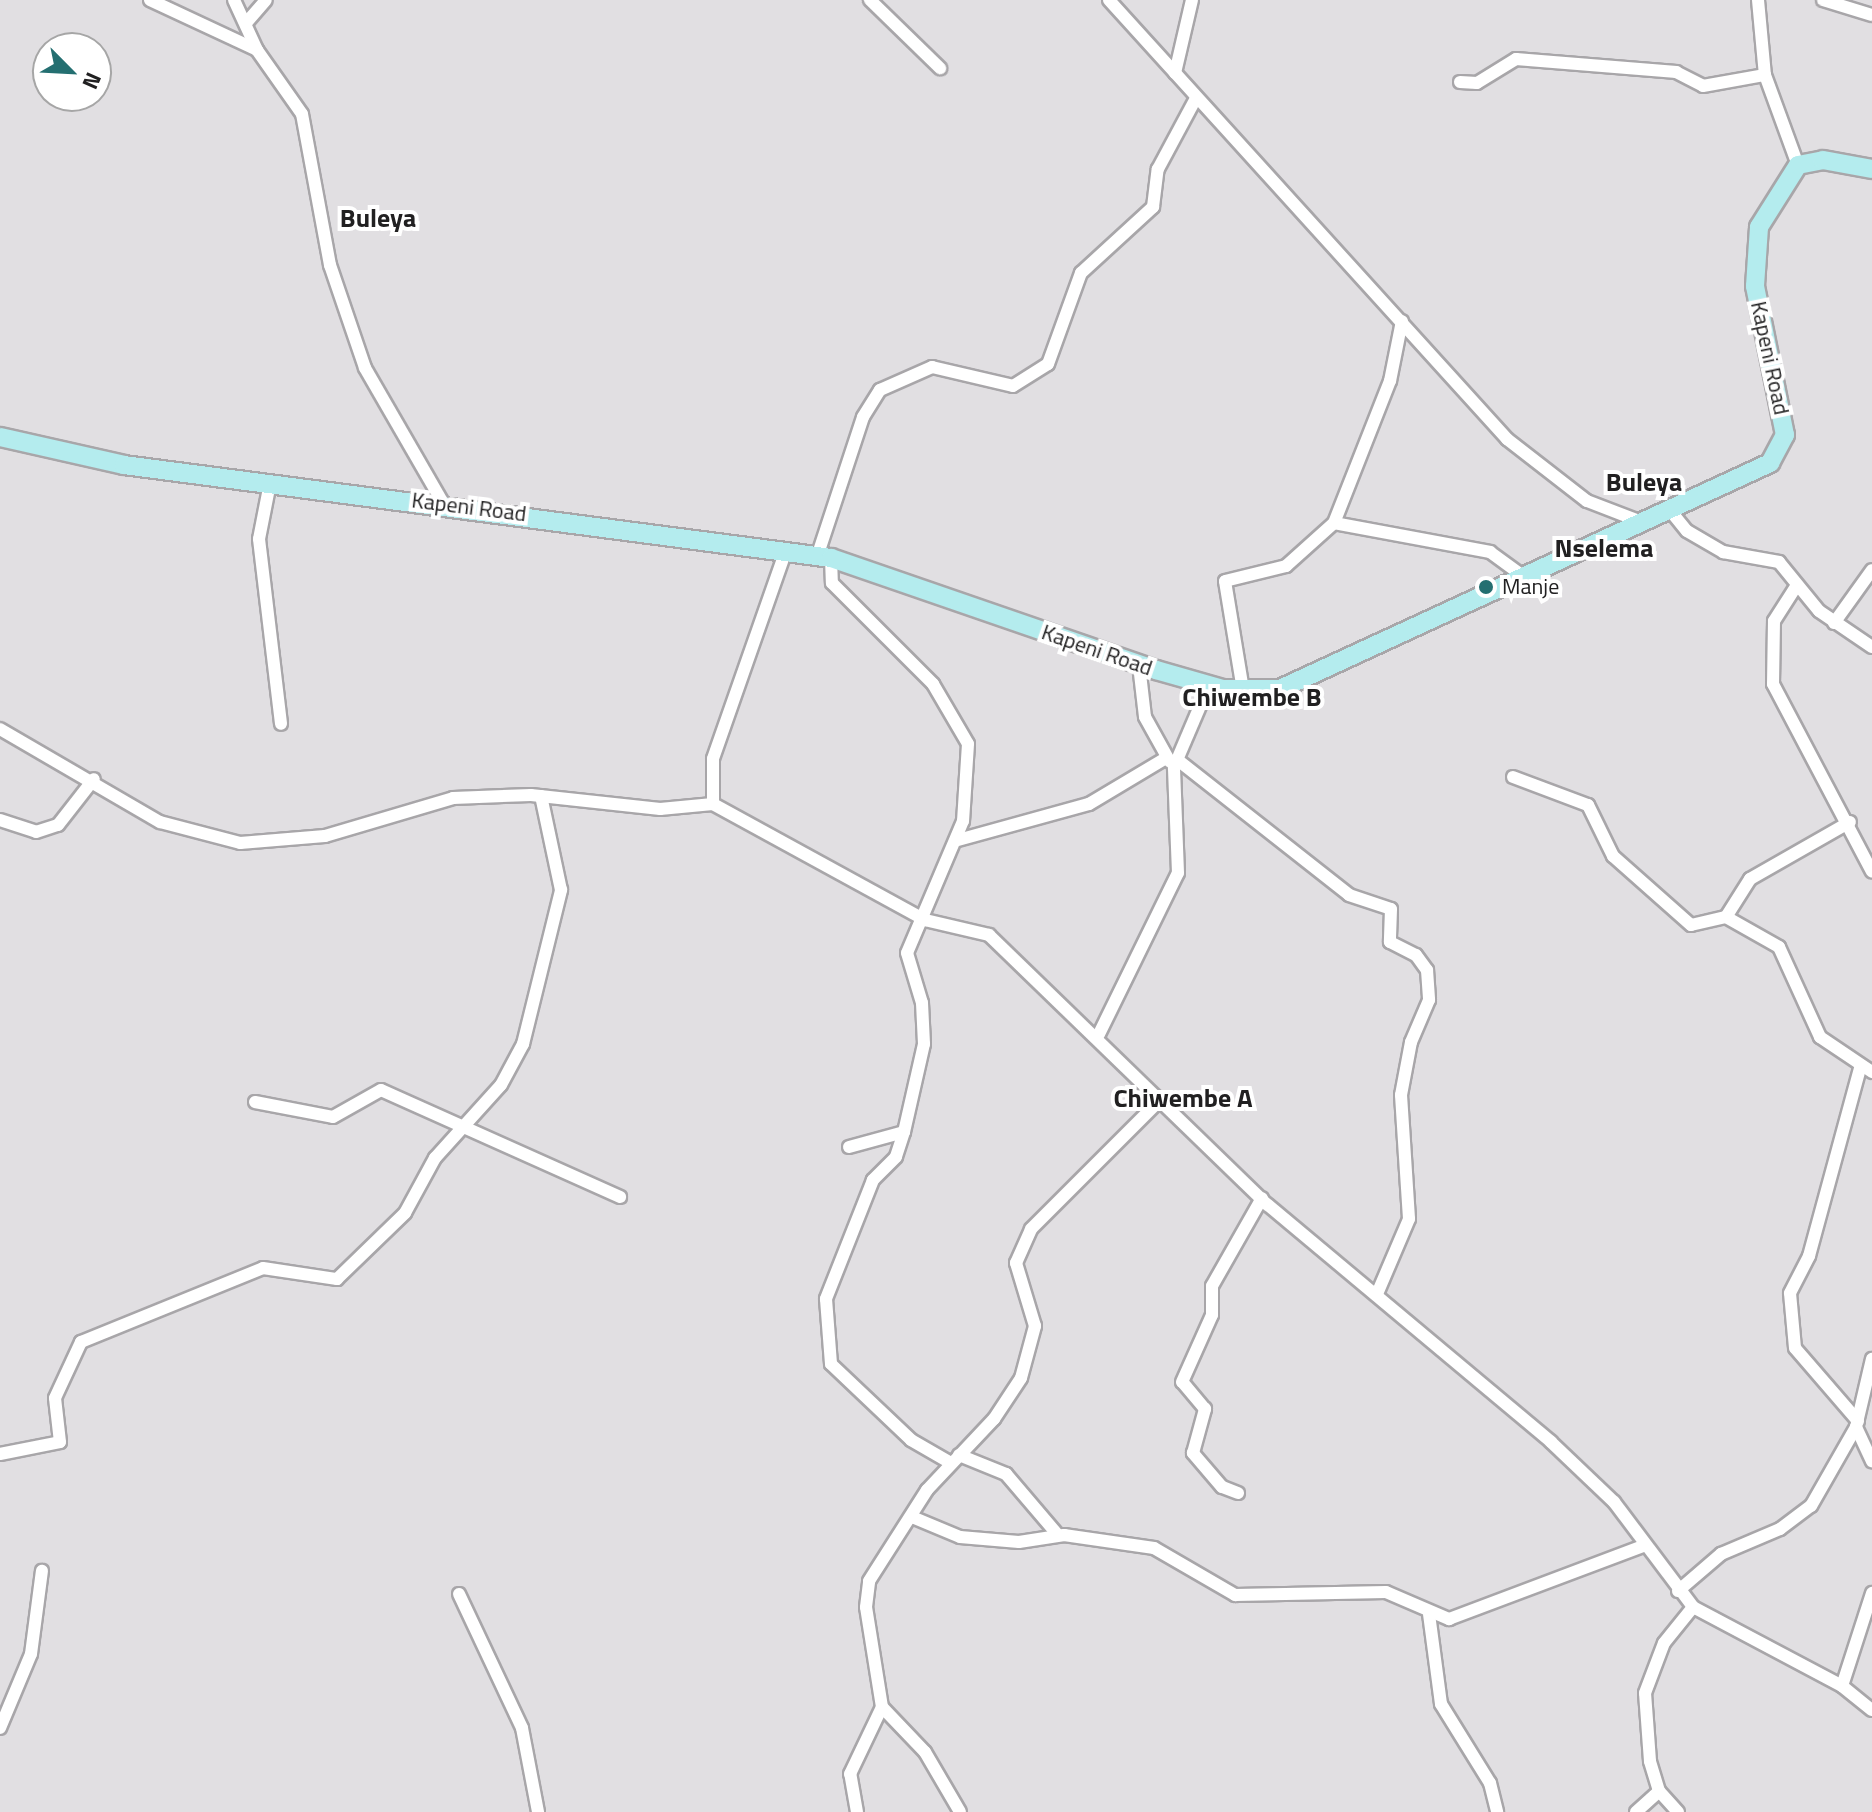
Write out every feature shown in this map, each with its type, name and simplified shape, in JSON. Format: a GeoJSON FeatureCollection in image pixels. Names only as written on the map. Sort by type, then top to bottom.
{"type":"FeatureCollection","features":[{"type":"Feature","properties":{"kind":"main road"},"geometry":{"type":"LineString","coordinates":[[1798,165],[1823,160],[1872,169]]}},
{"type":"Feature","properties":{"kind":"main road","name":"Kapeni Road"},"geometry":{"type":"LineString","coordinates":[[0,437],[124,465],[824,557],[1139,665],[1209,685],[1243,690],[1308,678],[1527,579],[1770,463],[1783,444],[1753,263],[1763,217],[1798,165]]}},
{"type":"Feature","properties":{"kind":"street"},"geometry":{"type":"LineString","coordinates":[[150,0],[257,50]]}},
{"type":"Feature","properties":{"kind":"street"},"geometry":{"type":"LineString","coordinates":[[234,0],[257,50],[302,114],[330,265],[365,368],[444,505]]}},
{"type":"Feature","properties":{"kind":"street"},"geometry":{"type":"LineString","coordinates":[[246,23],[266,0]]}},
{"type":"Feature","properties":{"kind":"street"},"geometry":{"type":"LineString","coordinates":[[870,0],[940,68]]}},
{"type":"Feature","properties":{"kind":"street"},"geometry":{"type":"LineString","coordinates":[[1109,0],[1175,73],[1195,100],[1535,464],[1587,501],[1644,523]]}},
{"type":"Feature","properties":{"kind":"street"},"geometry":{"type":"LineString","coordinates":[[1175,73],[1192,0]]}},
{"type":"Feature","properties":{"kind":"street"},"geometry":{"type":"LineString","coordinates":[[1758,0],[1765,75],[1798,165]]}},
{"type":"Feature","properties":{"kind":"street"},"geometry":{"type":"LineString","coordinates":[[1823,0],[1872,15]]}},
{"type":"Feature","properties":{"kind":"street"},"geometry":{"type":"LineString","coordinates":[[1460,82],[1477,83],[1516,59],[1676,72],[1703,86],[1765,75]]}},
{"type":"Feature","properties":{"kind":"street"},"geometry":{"type":"LineString","coordinates":[[1058,1535],[1006,1474],[955,1459],[911,1440],[828,1356],[827,1288],[873,1180],[896,1157],[904,1132],[924,1022],[907,953],[925,920],[958,840],[970,763],[964,729],[933,684],[832,583],[824,557],[863,417],[880,390],[924,368],[1010,386],[1045,367],[1081,273],[1153,207],[1158,169],[1195,100]]}},
{"type":"Feature","properties":{"kind":"street"},"geometry":{"type":"LineString","coordinates":[[1243,690],[1225,581],[1286,566],[1334,523],[1390,381],[1402,321]]}},
{"type":"Feature","properties":{"kind":"street"},"geometry":{"type":"LineString","coordinates":[[270,483],[259,539],[281,724]]}},
{"type":"Feature","properties":{"kind":"street"},"geometry":{"type":"LineString","coordinates":[[1669,509],[1687,531],[1723,552],[1779,562],[1834,623],[1872,647]]}},
{"type":"Feature","properties":{"kind":"street"},"geometry":{"type":"LineString","coordinates":[[1334,523],[1490,552],[1527,579]]}},
{"type":"Feature","properties":{"kind":"street"},"geometry":{"type":"LineString","coordinates":[[713,804],[713,759],[785,553]]}},
{"type":"Feature","properties":{"kind":"street"},"geometry":{"type":"LineString","coordinates":[[1834,623],[1872,570]]}},
{"type":"Feature","properties":{"kind":"street"},"geometry":{"type":"LineString","coordinates":[[1797,585],[1774,621],[1773,684],[1850,822],[1872,872]]}},
{"type":"Feature","properties":{"kind":"street"},"geometry":{"type":"LineString","coordinates":[[1139,665],[1145,717],[1173,762],[1349,895],[1391,909],[1390,942],[1416,955],[1427,970],[1429,1000],[1411,1042],[1401,1095],[1409,1219],[1377,1294]]}},
{"type":"Feature","properties":{"kind":"street"},"geometry":{"type":"LineString","coordinates":[[1099,1034],[1178,873],[1173,762],[1209,685]]}},
{"type":"Feature","properties":{"kind":"street"},"geometry":{"type":"LineString","coordinates":[[0,729],[183,831],[273,845],[453,798],[541,796],[660,809],[713,804],[925,920],[989,935],[1099,1034],[1159,1101],[1262,1198],[1377,1294],[1494,1402],[1551,1442],[1614,1502],[1643,1546],[1693,1607],[1842,1686],[1872,1710]]}},
{"type":"Feature","properties":{"kind":"street"},"geometry":{"type":"LineString","coordinates":[[958,840],[1089,804],[1173,762]]}},
{"type":"Feature","properties":{"kind":"street"},"geometry":{"type":"LineString","coordinates":[[1513,777],[1588,805],[1613,856],[1684,922],[1726,917],[1779,947],[1820,1037],[1866,1070],[1809,1256],[1790,1293],[1795,1348],[1857,1424],[1872,1462]]}},
{"type":"Feature","properties":{"kind":"street"},"geometry":{"type":"LineString","coordinates":[[1,823],[36,832],[58,825],[94,779]]}},
{"type":"Feature","properties":{"kind":"street"},"geometry":{"type":"LineString","coordinates":[[0,1454],[60,1442],[55,1398],[81,1342],[263,1268],[323,1282],[342,1277],[405,1213],[459,1129],[513,1067],[560,898],[541,796]]}},
{"type":"Feature","properties":{"kind":"street"},"geometry":{"type":"LineString","coordinates":[[1726,917],[1750,879],[1850,822]]}},
{"type":"Feature","properties":{"kind":"street"},"geometry":{"type":"LineString","coordinates":[[255,1102],[333,1117],[381,1090],[459,1129],[620,1197]]}},
{"type":"Feature","properties":{"kind":"street"},"geometry":{"type":"LineString","coordinates":[[857,1812],[850,1774],[882,1707],[867,1589],[912,1517],[955,1459],[1001,1410],[1028,1360],[1034,1314],[1016,1263],[1031,1229],[1159,1101]]}},
{"type":"Feature","properties":{"kind":"street"},"geometry":{"type":"LineString","coordinates":[[849,1147],[904,1132]]}},
{"type":"Feature","properties":{"kind":"street"},"geometry":{"type":"LineString","coordinates":[[1238,1493],[1222,1487],[1193,1453],[1205,1409],[1182,1382],[1212,1315],[1212,1286],[1262,1198]]}},
{"type":"Feature","properties":{"kind":"street"},"geometry":{"type":"LineString","coordinates":[[1678,1591],[1721,1554],[1801,1517],[1857,1424],[1872,1359]]}},
{"type":"Feature","properties":{"kind":"street"},"geometry":{"type":"LineString","coordinates":[[912,1517],[960,1537],[1058,1535],[1164,1552],[1235,1595],[1386,1592],[1429,1614],[1472,1615],[1541,1578],[1643,1546]]}},
{"type":"Feature","properties":{"kind":"street"},"geometry":{"type":"LineString","coordinates":[[0,1728],[31,1654],[42,1571]]}},
{"type":"Feature","properties":{"kind":"street"},"geometry":{"type":"LineString","coordinates":[[1842,1686],[1872,1593]]}},
{"type":"Feature","properties":{"kind":"street"},"geometry":{"type":"LineString","coordinates":[[459,1594],[522,1728],[538,1812]]}},
{"type":"Feature","properties":{"kind":"street"},"geometry":{"type":"LineString","coordinates":[[1678,1812],[1659,1791],[1645,1693],[1664,1643],[1693,1607]]}},
{"type":"Feature","properties":{"kind":"street"},"geometry":{"type":"LineString","coordinates":[[1429,1614],[1441,1704],[1490,1783],[1497,1812]]}},
{"type":"Feature","properties":{"kind":"street"},"geometry":{"type":"LineString","coordinates":[[882,1707],[925,1752],[960,1812]]}},
{"type":"Feature","properties":{"kind":"street"},"geometry":{"type":"LineString","coordinates":[[1636,1812],[1659,1791]]}},
{"type":"Feature","properties":{"kind":"place","name":"Manje"},"geometry":{"type":"Point","coordinates":[1486,587]}},
{"type":"Feature","properties":{"kind":"district","name":"Buleya"},"geometry":{"type":"Point","coordinates":[378,218]}},
{"type":"Feature","properties":{"kind":"district","name":"Buleya"},"geometry":{"type":"Point","coordinates":[1644,482]}},
{"type":"Feature","properties":{"kind":"district","name":"Nselema"},"geometry":{"type":"Point","coordinates":[1604,548]}},
{"type":"Feature","properties":{"kind":"district","name":"Chiwembe B"},"geometry":{"type":"Point","coordinates":[1252,697]}},
{"type":"Feature","properties":{"kind":"district","name":"Chiwembe A"},"geometry":{"type":"Point","coordinates":[1183,1098]}}]}
